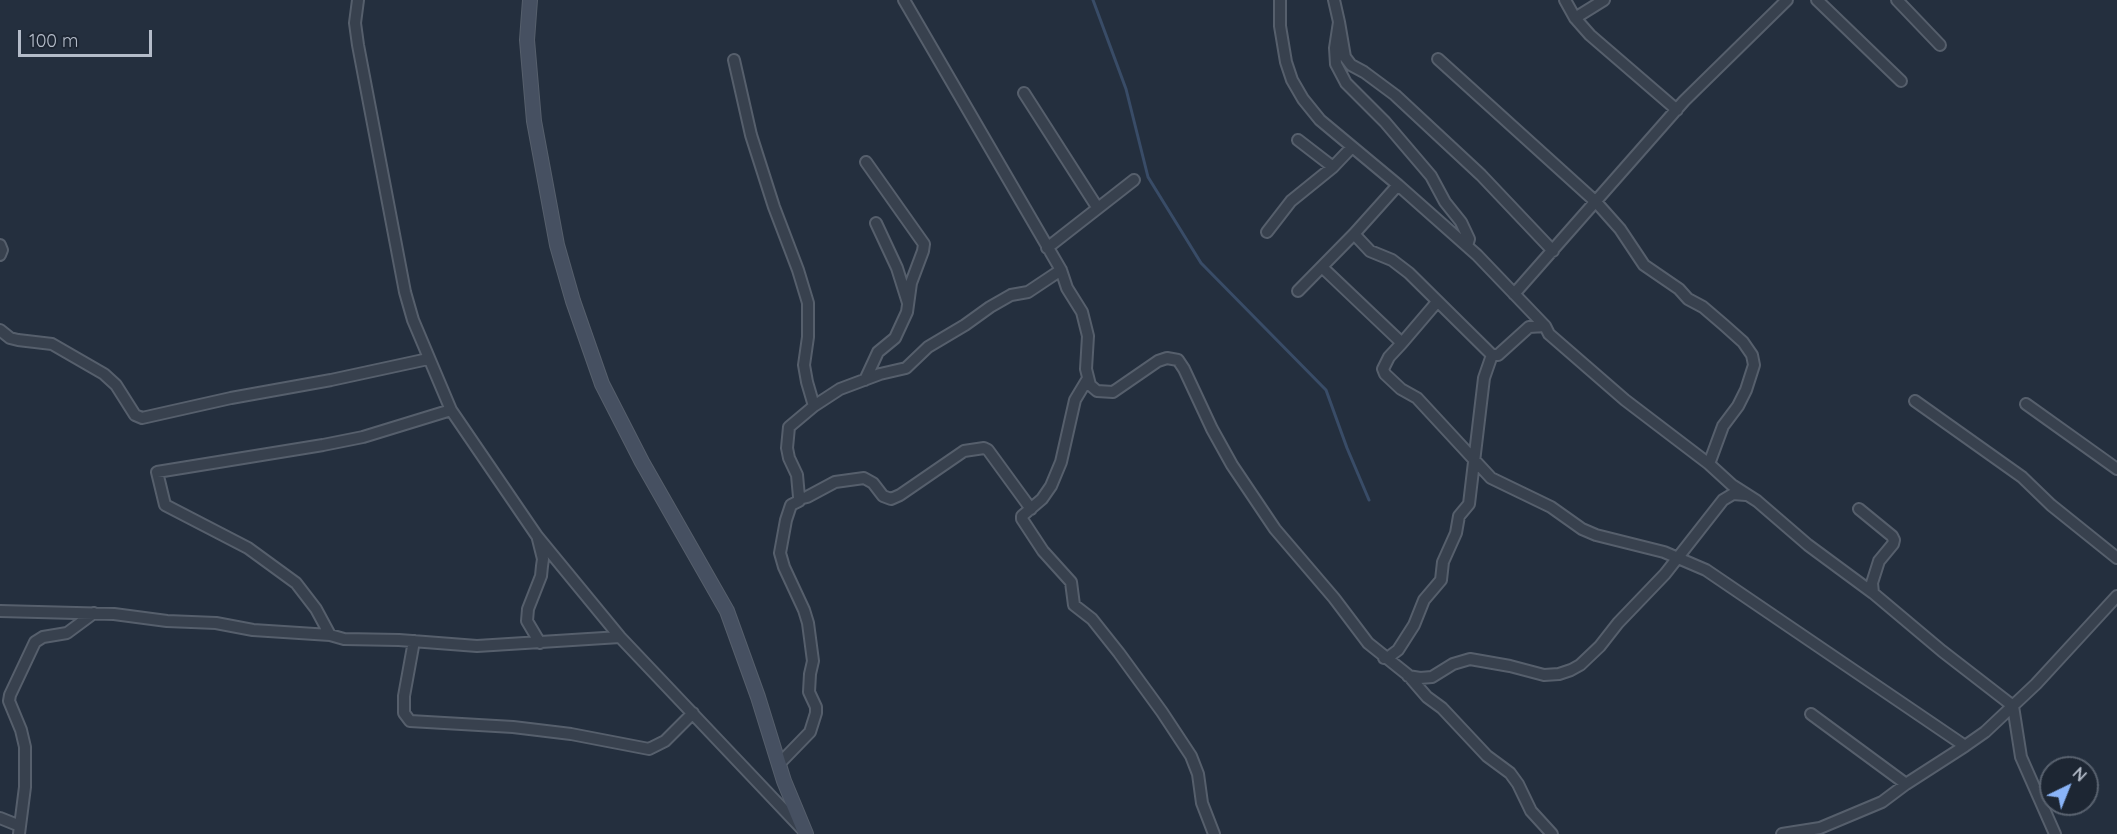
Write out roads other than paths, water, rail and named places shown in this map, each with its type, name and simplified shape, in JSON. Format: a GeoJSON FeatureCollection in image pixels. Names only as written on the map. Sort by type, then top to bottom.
{"type":"FeatureCollection","features":[{"type":"Feature","properties":{"kind":"street"},"geometry":{"type":"LineString","coordinates":[[358,0],[356,23],[358,45],[405,292],[413,320],[451,410],[537,536],[620,637],[806,833]]}},
{"type":"Feature","properties":{"kind":"street"},"geometry":{"type":"LineString","coordinates":[[530,0],[527,40],[534,121],[557,245],[573,301],[602,384],[642,462],[727,611],[758,697],[784,781],[806,833]]}},
{"type":"Feature","properties":{"kind":"street"},"geometry":{"type":"LineString","coordinates":[[904,0],[1061,270],[1067,288],[1082,312],[1087,328],[1087,380],[1075,399],[1061,462],[1042,498],[1022,516],[1022,519],[1043,551],[1071,582],[1074,605],[1092,619],[1119,653],[1191,756],[1198,774],[1202,803],[1214,834]]}},
{"type":"Feature","properties":{"kind":"street"},"geometry":{"type":"LineString","coordinates":[[1280,0],[1280,26],[1286,62],[1292,80],[1303,99],[1320,120],[1398,184],[1467,246],[1545,326],[1549,334],[1625,400],[1746,495],[1757,501],[1808,545],[1873,593],[2013,706],[2021,757],[2055,834]]}},
{"type":"Feature","properties":{"kind":"street"},"geometry":{"type":"LineString","coordinates":[[1334,0],[1346,57],[1351,65],[1395,94],[1481,175],[1553,251]]}},
{"type":"Feature","properties":{"kind":"street"},"geometry":{"type":"LineString","coordinates":[[1565,0],[1575,18],[1590,35],[1677,110]]}},
{"type":"Feature","properties":{"kind":"street"},"geometry":{"type":"LineString","coordinates":[[1575,18],[1604,0]]}},
{"type":"Feature","properties":{"kind":"street"},"geometry":{"type":"LineString","coordinates":[[1514,294],[1677,110],[1787,0]]}},
{"type":"Feature","properties":{"kind":"street"},"geometry":{"type":"LineString","coordinates":[[1816,0],[1901,81]]}},
{"type":"Feature","properties":{"kind":"street"},"geometry":{"type":"LineString","coordinates":[[1897,0],[1940,45]]}},
{"type":"Feature","properties":{"kind":"street"},"geometry":{"type":"LineString","coordinates":[[1339,22],[1335,48],[1336,64],[1346,83],[1385,122],[1431,176],[1444,202],[1461,222],[1469,239],[1467,246]]}},
{"type":"Feature","properties":{"kind":"street"},"geometry":{"type":"LineString","coordinates":[[1438,59],[1596,202],[1620,229],[1644,265],[1717,319],[1743,342],[1752,355],[1754,365],[1746,390],[1738,406],[1723,426],[1709,464]]}},
{"type":"Feature","properties":{"kind":"street"},"geometry":{"type":"LineString","coordinates":[[734,60],[751,135],[808,303],[808,337],[804,365],[814,406]]}},
{"type":"Feature","properties":{"kind":"street"},"geometry":{"type":"LineString","coordinates":[[1024,93],[1097,207]]}},
{"type":"Feature","properties":{"kind":"street"},"geometry":{"type":"LineString","coordinates":[[1299,140],[1333,167]]}},
{"type":"Feature","properties":{"kind":"street"},"geometry":{"type":"LineString","coordinates":[[1267,232],[1291,201],[1333,167],[1352,147]]}},
{"type":"Feature","properties":{"kind":"street"},"geometry":{"type":"LineString","coordinates":[[865,380],[878,352],[895,338],[909,304],[911,283],[924,244],[866,162]]}},
{"type":"Feature","properties":{"kind":"street"},"geometry":{"type":"LineString","coordinates":[[1047,248],[1134,180]]}},
{"type":"Feature","properties":{"kind":"street"},"geometry":{"type":"LineString","coordinates":[[1298,291],[1354,234],[1398,184]]}},
{"type":"Feature","properties":{"kind":"street"},"geometry":{"type":"LineString","coordinates":[[876,223],[897,268],[909,304]]}},
{"type":"Feature","properties":{"kind":"street"},"geometry":{"type":"LineString","coordinates":[[1354,234],[1370,251],[1392,260],[1409,273],[1492,355],[1498,355],[1529,327],[1545,326]]}},
{"type":"Feature","properties":{"kind":"street"},"geometry":{"type":"LineString","coordinates":[[0,245],[2,250],[0,255]]}},
{"type":"Feature","properties":{"kind":"street"},"geometry":{"type":"LineString","coordinates":[[1322,267],[1402,343]]}},
{"type":"Feature","properties":{"kind":"street"},"geometry":{"type":"LineString","coordinates":[[799,499],[797,475],[789,458],[787,438],[789,427],[814,406],[840,389],[880,374],[906,368],[935,342],[990,307],[1011,296],[1028,292],[1061,270]]}},
{"type":"Feature","properties":{"kind":"street"},"geometry":{"type":"LineString","coordinates":[[1437,302],[1389,357],[1383,369],[1385,374],[1401,389],[1418,398],[1491,477],[1551,507],[1582,529],[1596,535],[1679,556],[1706,570],[1965,747]]}},
{"type":"Feature","properties":{"kind":"street"},"geometry":{"type":"LineString","coordinates":[[0,330],[10,338],[52,344],[104,374],[116,385],[135,415],[142,418],[428,358]]}},
{"type":"Feature","properties":{"kind":"street"},"geometry":{"type":"LineString","coordinates":[[1384,658],[1398,650],[1414,625],[1424,600],[1441,580],[1443,562],[1456,533],[1460,516],[1469,504],[1484,378],[1492,355]]}},
{"type":"Feature","properties":{"kind":"street"},"geometry":{"type":"LineString","coordinates":[[1087,380],[1097,391],[1113,392],[1158,362],[1167,358],[1178,360],[1232,465],[1275,529],[1334,598],[1368,643],[1408,675],[1487,756],[1510,773],[1518,784],[1530,811],[1552,834]]}},
{"type":"Feature","properties":{"kind":"street"},"geometry":{"type":"LineString","coordinates":[[1915,401],[2022,477],[2051,505],[2117,558]]}},
{"type":"Feature","properties":{"kind":"street"},"geometry":{"type":"LineString","coordinates":[[2026,404],[2117,469]]}},
{"type":"Feature","properties":{"kind":"street"},"geometry":{"type":"LineString","coordinates":[[330,635],[316,609],[296,583],[248,548],[165,505],[157,472],[343,441],[451,410]]}},
{"type":"Feature","properties":{"kind":"street"},"geometry":{"type":"LineString","coordinates":[[779,764],[810,732],[816,713],[816,707],[809,692],[813,661],[808,623],[780,554],[791,505],[835,482],[864,478],[873,483],[883,496],[891,499],[964,451],[984,448],[988,450],[1031,509]]}},
{"type":"Feature","properties":{"kind":"street"},"geometry":{"type":"LineString","coordinates":[[1408,675],[1420,678],[1432,677],[1453,664],[1470,659],[1544,675],[1572,670],[1600,646],[1618,623],[1665,574],[1727,496],[1746,495]]}},
{"type":"Feature","properties":{"kind":"street"},"geometry":{"type":"LineString","coordinates":[[1859,509],[1894,540],[1879,561],[1872,582],[1873,593]]}},
{"type":"Feature","properties":{"kind":"street"},"geometry":{"type":"LineString","coordinates":[[537,536],[543,559],[541,576],[528,609],[527,621],[540,643]]}},
{"type":"Feature","properties":{"kind":"street"},"geometry":{"type":"LineString","coordinates":[[1782,834],[1820,828],[1882,802],[1965,747],[1986,732],[2013,706],[2116,598]]}},
{"type":"Feature","properties":{"kind":"street"},"geometry":{"type":"LineString","coordinates":[[0,611],[94,613],[167,621],[216,623],[253,630],[355,639],[477,646],[620,637]]}},
{"type":"Feature","properties":{"kind":"street"},"geometry":{"type":"LineString","coordinates":[[0,818],[19,830],[25,787],[25,747],[9,700],[10,695],[35,642],[43,637],[67,633],[94,613]]}},
{"type":"Feature","properties":{"kind":"street"},"geometry":{"type":"LineString","coordinates":[[414,641],[404,696],[404,714],[410,721],[513,727],[571,734],[649,749],[665,741],[693,713]]}},
{"type":"Feature","properties":{"kind":"street"},"geometry":{"type":"LineString","coordinates":[[1811,714],[1906,784]]}},
{"type":"Feature","properties":{"kind":"waterway"},"geometry":{"type":"LineString","coordinates":[[1093,0],[1126,89],[1148,177],[1201,263],[1326,390],[1369,500]]}}]}
